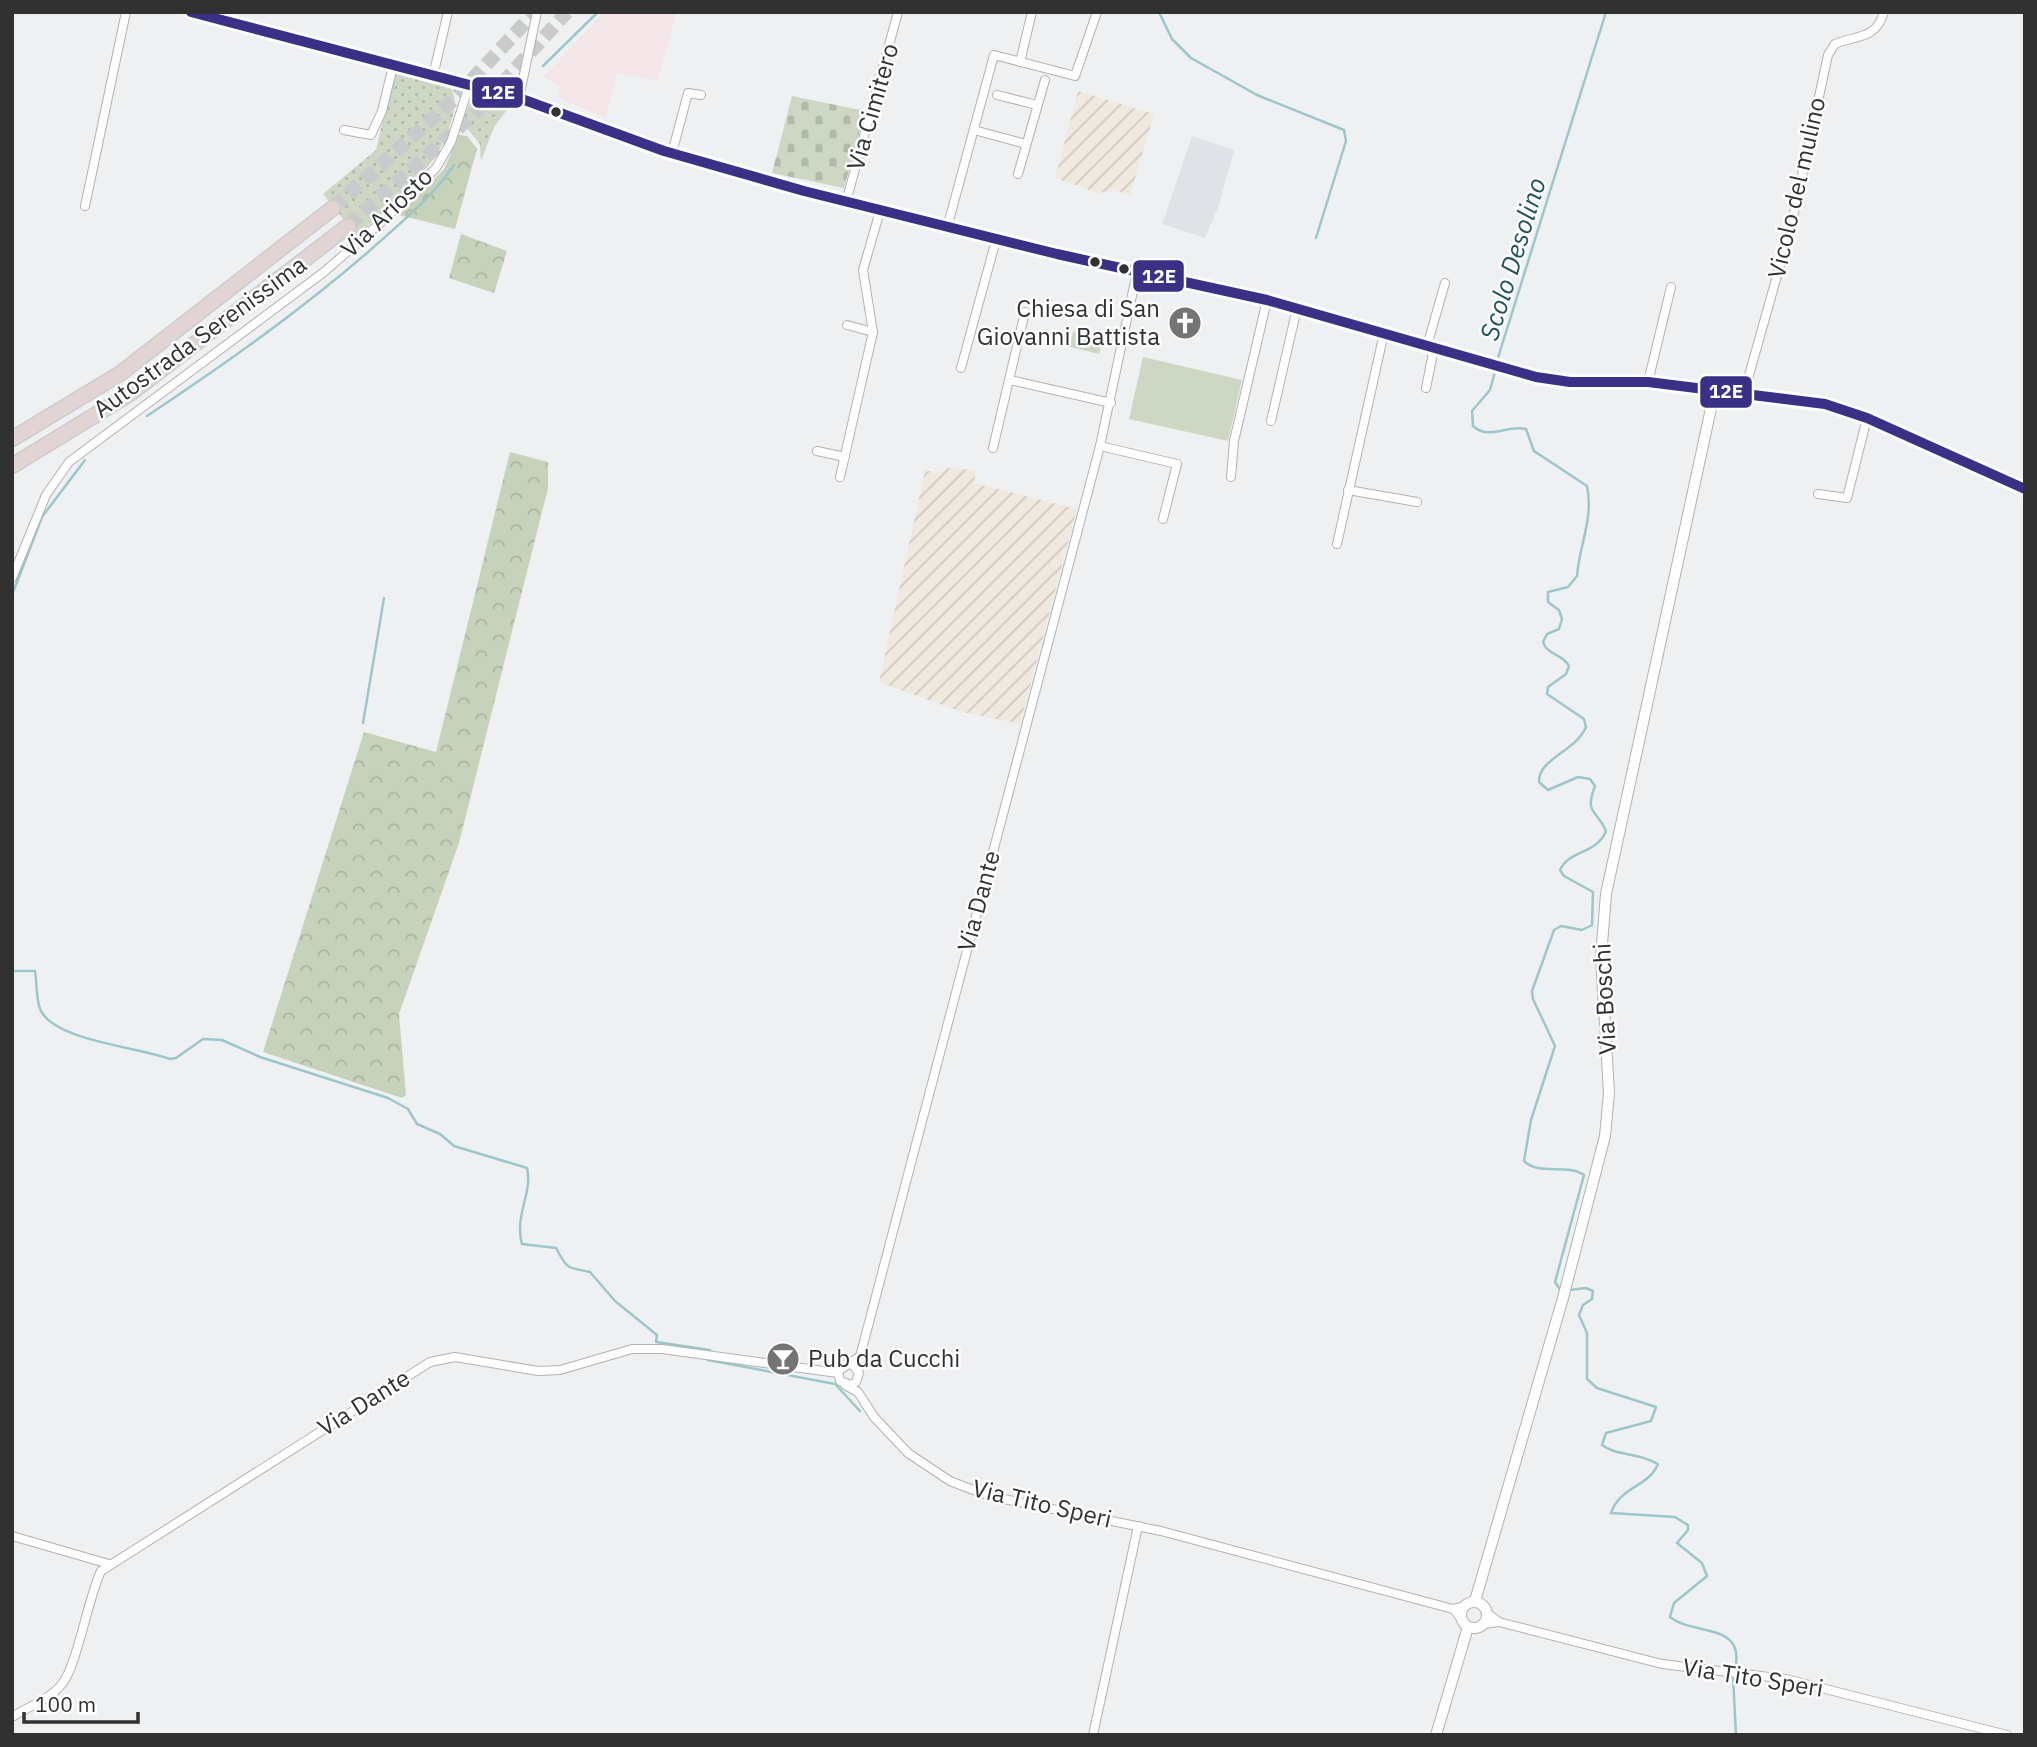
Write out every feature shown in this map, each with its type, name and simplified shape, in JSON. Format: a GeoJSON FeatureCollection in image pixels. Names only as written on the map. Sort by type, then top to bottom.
{"type":"FeatureCollection","features":[{"type":"Feature","properties":{"kind":"highway","name":"Autostrada Serenissima"},"geometry":{"type":"LineString","coordinates":[[12,439],[121,373],[333,208]]}},
{"type":"Feature","properties":{"kind":"highway","name":"Autostrada Serenissima"},"geometry":{"type":"LineString","coordinates":[[12,466],[131,393],[348,226]]}},
{"type":"Feature","properties":{"kind":"main road"},"geometry":{"type":"LineString","coordinates":[[190,12],[519,98],[672,153],[846,202],[996,240],[1267,300],[1503,368],[1561,381],[1648,382],[1825,404],[1867,418],[2025,489]]}},
{"type":"Feature","properties":{"kind":"street"},"geometry":{"type":"LineString","coordinates":[[85,206],[126,12]]}},
{"type":"Feature","properties":{"kind":"street"},"geometry":{"type":"LineString","coordinates":[[433,76],[448,12]]}},
{"type":"Feature","properties":{"kind":"street"},"geometry":{"type":"LineString","coordinates":[[519,98],[537,12]]}},
{"type":"Feature","properties":{"kind":"street","name":"Via Cimitero"},"geometry":{"type":"LineString","coordinates":[[846,202],[898,12]]}},
{"type":"Feature","properties":{"kind":"street"},"geometry":{"type":"LineString","coordinates":[[1020,62],[1032,12]]}},
{"type":"Feature","properties":{"kind":"street"},"geometry":{"type":"LineString","coordinates":[[947,228],[994,55],[1075,76],[1097,12]]}},
{"type":"Feature","properties":{"kind":"street","name":"Vicolo del mulino"},"geometry":{"type":"LineString","coordinates":[[1744,393],[1791,226],[1828,55],[1835,44],[1868,35],[1876,29],[1884,12]]}},
{"type":"Feature","properties":{"kind":"street"},"geometry":{"type":"LineString","coordinates":[[344,130],[371,135],[382,111],[393,66]]}},
{"type":"Feature","properties":{"kind":"street"},"geometry":{"type":"LineString","coordinates":[[1018,174],[1045,80]]}},
{"type":"Feature","properties":{"kind":"street","name":"Via Ariosto"},"geometry":{"type":"LineString","coordinates":[[12,578],[46,495],[69,462],[324,272],[386,218],[436,168],[451,142],[470,86]]}},
{"type":"Feature","properties":{"kind":"street"},"geometry":{"type":"LineString","coordinates":[[672,153],[688,93],[701,95]]}},
{"type":"Feature","properties":{"kind":"street"},"geometry":{"type":"LineString","coordinates":[[997,95],[1037,105]]}},
{"type":"Feature","properties":{"kind":"street"},"geometry":{"type":"LineString","coordinates":[[974,130],[1026,144]]}},
{"type":"Feature","properties":{"kind":"street"},"geometry":{"type":"LineString","coordinates":[[840,477],[873,332],[863,270],[880,211]]}},
{"type":"Feature","properties":{"kind":"street"},"geometry":{"type":"LineString","coordinates":[[961,368],[996,240]]}},
{"type":"Feature","properties":{"kind":"street","name":"Via Dante"},"geometry":{"type":"LineString","coordinates":[[857,1368],[1100,446],[1137,272]]}},
{"type":"Feature","properties":{"kind":"street"},"geometry":{"type":"LineString","coordinates":[[1426,388],[1431,347],[1445,283]]}},
{"type":"Feature","properties":{"kind":"street"},"geometry":{"type":"LineString","coordinates":[[1648,382],[1671,287]]}},
{"type":"Feature","properties":{"kind":"street"},"geometry":{"type":"LineString","coordinates":[[1231,477],[1234,441],[1267,300]]}},
{"type":"Feature","properties":{"kind":"street"},"geometry":{"type":"LineString","coordinates":[[1271,421],[1297,308]]}},
{"type":"Feature","properties":{"kind":"street"},"geometry":{"type":"LineString","coordinates":[[993,448],[1025,312]]}},
{"type":"Feature","properties":{"kind":"street"},"geometry":{"type":"LineString","coordinates":[[847,325],[873,332]]}},
{"type":"Feature","properties":{"kind":"street"},"geometry":{"type":"LineString","coordinates":[[1336,544],[1384,333]]}},
{"type":"Feature","properties":{"kind":"street"},"geometry":{"type":"LineString","coordinates":[[1010,380],[1111,402]]}},
{"type":"Feature","properties":{"kind":"street","name":"Via Boschi"},"geometry":{"type":"LineString","coordinates":[[1475,1601],[1563,1298],[1605,1136],[1609,1093],[1601,957],[1606,894],[1715,390]]}},
{"type":"Feature","properties":{"kind":"street"},"geometry":{"type":"LineString","coordinates":[[1818,494],[1847,498],[1867,418]]}},
{"type":"Feature","properties":{"kind":"street"},"geometry":{"type":"LineString","coordinates":[[1100,446],[1177,464],[1163,519]]}},
{"type":"Feature","properties":{"kind":"street"},"geometry":{"type":"LineString","coordinates":[[817,451],[845,457]]}},
{"type":"Feature","properties":{"kind":"street"},"geometry":{"type":"LineString","coordinates":[[1348,490],[1417,502]]}},
{"type":"Feature","properties":{"kind":"street","name":"Via Dante"},"geometry":{"type":"LineString","coordinates":[[12,1717],[51,1695],[63,1684],[90,1594],[101,1571],[109,1564],[430,1362],[456,1357],[538,1371],[560,1370],[632,1349],[662,1349],[838,1373]]}},
{"type":"Feature","properties":{"kind":"street"},"geometry":{"type":"LineString","coordinates":[[858,1378],[854,1383],[845,1385],[840,1381],[838,1373],[846,1364],[859,1357]]}},
{"type":"Feature","properties":{"kind":"street"},"geometry":{"type":"LineString","coordinates":[[846,1364],[857,1368],[858,1392]]}},
{"type":"Feature","properties":{"kind":"street","name":"Via Tito Speri"},"geometry":{"type":"LineString","coordinates":[[845,1385],[858,1392],[874,1417],[908,1453],[950,1481],[989,1496],[1138,1526],[1458,1608]]}},
{"type":"Feature","properties":{"kind":"street","name":"Via Tito Speri"},"geometry":{"type":"LineString","coordinates":[[1093,1735],[1138,1526]]}},
{"type":"Feature","properties":{"kind":"street"},"geometry":{"type":"LineString","coordinates":[[12,1536],[109,1564]]}},
{"type":"Feature","properties":{"kind":"street"},"geometry":{"type":"LineString","coordinates":[[1475,1601],[1481,1603],[1487,1613],[1484,1624],[1477,1628],[1468,1627],[1458,1608],[1475,1601]]}},
{"type":"Feature","properties":{"kind":"street","name":"Via Tito Speri"},"geometry":{"type":"LineString","coordinates":[[1487,1613],[1499,1622]]}},
{"type":"Feature","properties":{"kind":"street","name":"Via Tito Speri"},"geometry":{"type":"LineString","coordinates":[[1484,1624],[1499,1622],[1662,1664],[1739,1672],[1815,1685],[2007,1735]]}},
{"type":"Feature","properties":{"kind":"street"},"geometry":{"type":"LineString","coordinates":[[1436,1735],[1468,1627]]}},
{"type":"Feature","properties":{"kind":"shaded area"},"geometry":{"type":"Polygon","coordinates":[[[605,12],[677,12],[657,81],[617,73],[606,118],[558,98],[560,86],[543,77],[605,12]]]}},
{"type":"Feature","properties":{"kind":"shaded area"},"geometry":{"type":"Polygon","coordinates":[[[1078,91],[1154,114],[1130,195],[1114,190],[1098,193],[1055,178],[1078,91]]]}},
{"type":"Feature","properties":{"kind":"shaded area"},"geometry":{"type":"Polygon","coordinates":[[[1192,136],[1234,150],[1219,205],[1205,238],[1162,224],[1192,136]]]}},
{"type":"Feature","properties":{"kind":"shaded area"},"geometry":{"type":"Polygon","coordinates":[[[944,468],[976,470],[974,483],[1077,509],[1020,724],[962,712],[879,682],[925,471],[942,472],[944,468]]]}},
{"type":"Feature","properties":{"kind":"green space"},"geometry":{"type":"Polygon","coordinates":[[[394,71],[447,85],[454,95],[453,115],[447,134],[427,168],[357,236],[323,194],[376,150],[394,71]]]}},
{"type":"Feature","properties":{"kind":"green space"},"geometry":{"type":"Polygon","coordinates":[[[485,94],[513,102],[494,127],[481,161],[480,144],[462,122],[471,99],[485,94]]]}},
{"type":"Feature","properties":{"kind":"green space"},"geometry":{"type":"Polygon","coordinates":[[[792,96],[865,111],[844,188],[772,173],[792,96]]]}},
{"type":"Feature","properties":{"kind":"green space"},"geometry":{"type":"Polygon","coordinates":[[[459,135],[467,136],[477,149],[455,229],[399,215],[444,169],[459,135]]]}},
{"type":"Feature","properties":{"kind":"green space"},"geometry":{"type":"Polygon","coordinates":[[[461,234],[507,251],[494,293],[449,278],[461,234]]]}},
{"type":"Feature","properties":{"kind":"green space"},"geometry":{"type":"Polygon","coordinates":[[[1073,331],[1103,338],[1099,354],[1070,347],[1073,331]]]}},
{"type":"Feature","properties":{"kind":"green space"},"geometry":{"type":"Polygon","coordinates":[[[1143,357],[1242,380],[1228,441],[1129,419],[1143,357]]]}},
{"type":"Feature","properties":{"kind":"green space"},"geometry":{"type":"Polygon","coordinates":[[[510,452],[548,462],[548,488],[459,843],[399,1014],[406,1095],[402,1098],[263,1052],[364,732],[436,752],[510,452]]]}},
{"type":"Feature","properties":{"kind":"waterway"},"geometry":{"type":"LineString","coordinates":[[543,66],[598,12]]}},
{"type":"Feature","properties":{"kind":"waterway"},"geometry":{"type":"LineString","coordinates":[[1159,12],[1172,39],[1191,58],[1257,95],[1344,130],[1346,141],[1316,238]]}},
{"type":"Feature","properties":{"kind":"waterway","name":"Scolo Desolino"},"geometry":{"type":"LineString","coordinates":[[1497,361],[1606,12]]}},
{"type":"Feature","properties":{"kind":"waterway"},"geometry":{"type":"LineString","coordinates":[[511,108],[516,104]]}},
{"type":"Feature","properties":{"kind":"waterway"},"geometry":{"type":"LineString","coordinates":[[147,416],[314,297],[413,212],[435,190],[454,165]]}},
{"type":"Feature","properties":{"kind":"waterway","name":"Scolo Desolino"},"geometry":{"type":"LineString","coordinates":[[1496,368],[1490,390],[1472,411],[1473,426],[1486,432],[1526,429],[1534,451],[1587,486],[1589,509],[1577,576],[1568,587],[1548,592],[1548,602],[1559,610],[1562,619],[1559,629],[1547,634],[1543,642],[1548,650],[1569,666],[1566,674],[1548,687],[1547,694],[1584,719],[1586,727],[1574,742],[1545,767],[1539,782],[1548,790],[1578,777],[1590,779],[1595,786],[1591,807],[1606,831],[1596,844],[1570,859],[1560,870],[1564,876],[1593,892],[1592,925],[1582,930],[1561,926],[1554,930],[1532,991],[1533,999],[1555,1046],[1531,1120],[1524,1161],[1537,1168],[1570,1170],[1584,1175],[1555,1282],[1561,1291],[1586,1288],[1593,1291],[1592,1299],[1583,1305],[1579,1315],[1587,1333],[1587,1379],[1597,1388],[1656,1407],[1651,1421],[1606,1433],[1602,1445],[1658,1464],[1648,1478],[1621,1497],[1611,1513],[1675,1517],[1688,1525],[1688,1530],[1677,1543],[1702,1563],[1707,1576],[1674,1603],[1670,1617],[1680,1623],[1726,1637],[1733,1644],[1736,1654],[1735,1669]]}},
{"type":"Feature","properties":{"kind":"waterway"},"geometry":{"type":"LineString","coordinates":[[12,595],[42,517],[85,460]]}},
{"type":"Feature","properties":{"kind":"waterway"},"geometry":{"type":"LineString","coordinates":[[363,723],[384,598]]}},
{"type":"Feature","properties":{"kind":"waterway"},"geometry":{"type":"LineString","coordinates":[[12,971],[35,971],[40,1009],[48,1020],[79,1036],[170,1059],[176,1058],[203,1039],[222,1040],[260,1057],[388,1098],[408,1109],[417,1124],[440,1134],[454,1146],[527,1168],[528,1186],[520,1223],[522,1244],[556,1248],[569,1267],[590,1272],[615,1301],[657,1335],[656,1342],[710,1350]]}},
{"type":"Feature","properties":{"kind":"waterway"},"geometry":{"type":"LineString","coordinates":[[708,1360],[835,1384],[860,1411]]}},
{"type":"Feature","properties":{"kind":"waterway","name":"Scolo Desolino"},"geometry":{"type":"LineString","coordinates":[[1733,1676],[1736,1735]]}},
{"type":"Feature","properties":{"kind":"tunnel"},"geometry":{"type":"LineString","coordinates":[[333,208],[455,98],[535,12]]}},
{"type":"Feature","properties":{"kind":"tunnel"},"geometry":{"type":"LineString","coordinates":[[348,226],[476,112],[567,12]]}},
{"type":"Feature","properties":{"kind":"transit line","name":"12E"},"geometry":{"type":"LineString","coordinates":[[191,12],[519,98],[664,151],[804,191],[1057,254],[1267,300],[1536,377],[1570,382],[1648,382],[1825,404],[1867,418],[2025,489]]}},
{"type":"Feature","properties":{"kind":"place","name":"Chiesa di San Giovanni Battista"},"geometry":{"type":"Point","coordinates":[1185,323]}},
{"type":"Feature","properties":{"kind":"place","name":"Pub da Cucchi"},"geometry":{"type":"Point","coordinates":[783,1359]}}]}
